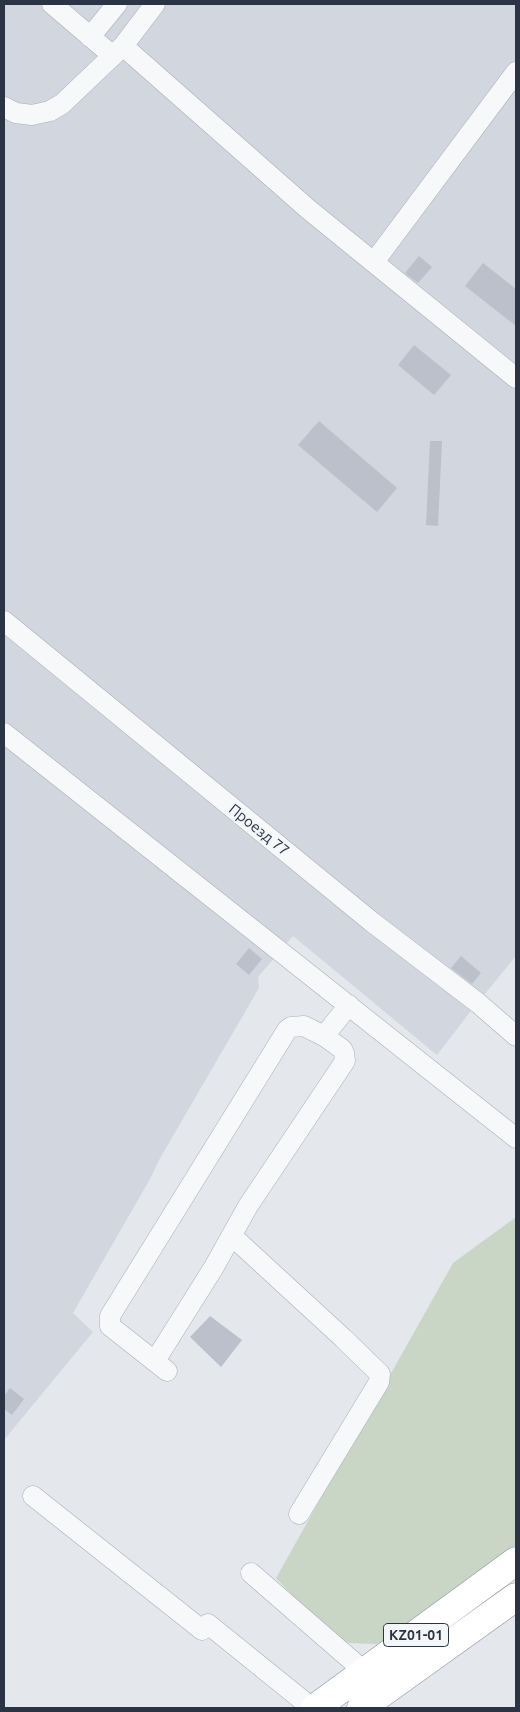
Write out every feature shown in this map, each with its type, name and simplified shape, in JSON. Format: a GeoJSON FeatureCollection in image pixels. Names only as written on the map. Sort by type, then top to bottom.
{"type":"FeatureCollection","features":[{"type":"Feature","properties":{"kind":"highway","name":"KZ01-01"},"geometry":{"type":"LineString","coordinates":[[314,1708],[516,1561]]}},
{"type":"Feature","properties":{"kind":"highway","name":"KZ01-01"},"geometry":{"type":"LineString","coordinates":[[361,1708],[516,1597]]}},
{"type":"Feature","properties":{"kind":"lane"},"geometry":{"type":"LineString","coordinates":[[52,4],[90,37],[118,51],[516,378]]}},
{"type":"Feature","properties":{"kind":"lane"},"geometry":{"type":"LineString","coordinates":[[90,37],[116,4]]}},
{"type":"Feature","properties":{"kind":"lane"},"geometry":{"type":"LineString","coordinates":[[4,106],[16,113],[32,115],[50,111],[62,104],[118,51],[155,4]]}},
{"type":"Feature","properties":{"kind":"lane"},"geometry":{"type":"LineString","coordinates":[[374,262],[516,72]]}},
{"type":"Feature","properties":{"kind":"lane","name":"Проезд 77"},"geometry":{"type":"LineString","coordinates":[[4,621],[372,922],[478,1003],[516,1036]]}},
{"type":"Feature","properties":{"kind":"lane"},"geometry":{"type":"LineString","coordinates":[[4,733],[515,1134]]}},
{"type":"Feature","properties":{"kind":"lane"},"geometry":{"type":"LineString","coordinates":[[324,1036],[349,1005]]}},
{"type":"Feature","properties":{"kind":"lane"},"geometry":{"type":"LineString","coordinates":[[304,1026],[324,1036],[342,1049],[345,1061],[248,1206],[197,1296],[161,1366],[110,1326],[110,1316],[287,1030],[291,1027],[304,1026]]}},
{"type":"Feature","properties":{"kind":"lane"},"geometry":{"type":"LineString","coordinates":[[232,1236],[380,1374],[380,1382],[299,1514]]}},
{"type":"Feature","properties":{"kind":"lane"},"geometry":{"type":"LineString","coordinates":[[33,1496],[314,1708]]}},
{"type":"Feature","properties":{"kind":"lane"},"geometry":{"type":"LineString","coordinates":[[251,1573],[364,1672]]}},
{"type":"Feature","properties":{"kind":"shaded area"},"geometry":{"type":"Polygon","coordinates":[[[4,4],[516,4],[516,956],[437,1055],[293,936],[258,977],[259,988],[73,1313],[93,1332],[4,1440],[4,4]]]}},
{"type":"Feature","properties":{"kind":"green space"},"geometry":{"type":"Polygon","coordinates":[[[516,1217],[516,1546],[436,1610],[377,1644],[349,1643],[328,1634],[276,1578],[453,1263],[516,1217]]]}},
{"type":"Feature","properties":{"kind":"building"},"geometry":{"type":"Polygon","coordinates":[[[419,256],[432,267],[418,283],[405,273],[419,256]]]}},
{"type":"Feature","properties":{"kind":"building"},"geometry":{"type":"Polygon","coordinates":[[[483,263],[516,289],[516,326],[465,286],[483,263]]]}},
{"type":"Feature","properties":{"kind":"building"},"geometry":{"type":"Polygon","coordinates":[[[414,345],[451,375],[434,395],[398,365],[414,345]]]}},
{"type":"Feature","properties":{"kind":"building"},"geometry":{"type":"Polygon","coordinates":[[[319,421],[397,488],[377,512],[298,445],[319,421]]]}},
{"type":"Feature","properties":{"kind":"building"},"geometry":{"type":"Polygon","coordinates":[[[430,441],[442,441],[438,526],[426,525],[430,441]]]}},
{"type":"Feature","properties":{"kind":"building"},"geometry":{"type":"Polygon","coordinates":[[[249,948],[262,959],[249,975],[236,964],[249,948]]]}},
{"type":"Feature","properties":{"kind":"building"},"geometry":{"type":"Polygon","coordinates":[[[461,956],[481,973],[472,984],[451,968],[461,956]]]}},
{"type":"Feature","properties":{"kind":"building"},"geometry":{"type":"Polygon","coordinates":[[[210,1316],[242,1340],[221,1367],[190,1337],[210,1316]]]}},
{"type":"Feature","properties":{"kind":"building"},"geometry":{"type":"Polygon","coordinates":[[[10,1388],[24,1399],[12,1415],[4,1409],[4,1396],[10,1388]]]}}]}
